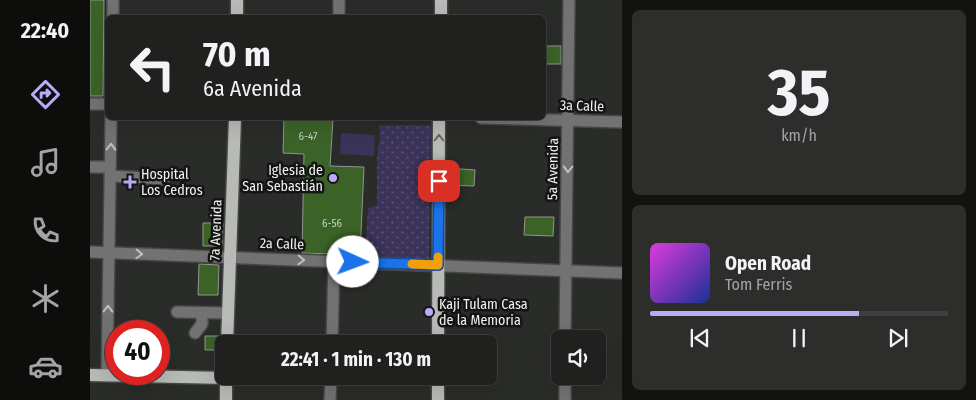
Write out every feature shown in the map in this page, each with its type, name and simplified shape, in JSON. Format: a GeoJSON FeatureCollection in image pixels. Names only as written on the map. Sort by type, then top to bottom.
{"type":"FeatureCollection","features":[{"type":"Feature","properties":{"kind":"main road"},"geometry":{"type":"LineString","coordinates":[[237,0],[237,15]]}},
{"type":"Feature","properties":{"kind":"main road"},"geometry":{"type":"LineString","coordinates":[[441,0],[441,15]]}},
{"type":"Feature","properties":{"kind":"main road","name":"7a Avenida"},"geometry":{"type":"LineString","coordinates":[[227,335],[235,120]]}},
{"type":"Feature","properties":{"kind":"main road"},"geometry":{"type":"LineString","coordinates":[[438,335],[439,120]]}},
{"type":"Feature","properties":{"kind":"main road"},"geometry":{"type":"LineString","coordinates":[[90,376],[105,376]]}},
{"type":"Feature","properties":{"kind":"main road"},"geometry":{"type":"LineString","coordinates":[[170,377],[215,377]]}},
{"type":"Feature","properties":{"kind":"main road"},"geometry":{"type":"LineString","coordinates":[[226,385],[226,400]]}},
{"type":"Feature","properties":{"kind":"main road"},"geometry":{"type":"LineString","coordinates":[[438,385],[438,400]]}},
{"type":"Feature","properties":{"kind":"street"},"geometry":{"type":"LineString","coordinates":[[113,0],[113,15]]}},
{"type":"Feature","properties":{"kind":"street"},"geometry":{"type":"LineString","coordinates":[[338,15],[339,0]]}},
{"type":"Feature","properties":{"kind":"street","name":"5a Avenida"},"geometry":{"type":"LineString","coordinates":[[566,330],[569,0]]}},
{"type":"Feature","properties":{"kind":"street"},"geometry":{"type":"LineString","coordinates":[[90,104],[105,104]]}},
{"type":"Feature","properties":{"kind":"street","name":"3a Calle"},"geometry":{"type":"LineString","coordinates":[[546,119],[622,122]]}},
{"type":"Feature","properties":{"kind":"street"},"geometry":{"type":"LineString","coordinates":[[108,320],[111,120]]}},
{"type":"Feature","properties":{"kind":"street"},"geometry":{"type":"LineString","coordinates":[[90,166],[110,172],[164,179]]}},
{"type":"Feature","properties":{"kind":"street","name":"2a Calle"},"geometry":{"type":"LineString","coordinates":[[90,252],[622,273]]}},
{"type":"Feature","properties":{"kind":"street"},"geometry":{"type":"LineString","coordinates":[[332,335],[334,261]]}},
{"type":"Feature","properties":{"kind":"street"},"geometry":{"type":"LineString","coordinates":[[177,312],[202,314],[228,313]]}},
{"type":"Feature","properties":{"kind":"street"},"geometry":{"type":"LineString","coordinates":[[195,333],[202,324],[202,314]]}},
{"type":"Feature","properties":{"kind":"street"},"geometry":{"type":"LineString","coordinates":[[330,400],[331,385]]}},
{"type":"Feature","properties":{"kind":"street"},"geometry":{"type":"LineString","coordinates":[[565,385],[565,400]]}},
{"type":"Feature","properties":{"kind":"shaded area"},"geometry":{"type":"Polygon","coordinates":[[[379,125],[431,125],[429,259],[365,257],[368,208],[377,205],[379,125]]]}},
{"type":"Feature","properties":{"kind":"shaded area"},"geometry":{"type":"Polygon","coordinates":[[[341,133],[375,135],[374,156],[340,154],[341,133]]]}},
{"type":"Feature","properties":{"kind":"building"},"geometry":{"type":"Polygon","coordinates":[[[90,0],[104,0],[103,96],[90,96],[90,0]]]}},
{"type":"Feature","properties":{"kind":"building"},"geometry":{"type":"Polygon","coordinates":[[[546,46],[561,46],[561,64],[546,64],[546,46]]]}},
{"type":"Feature","properties":{"kind":"building"},"geometry":{"type":"Polygon","coordinates":[[[284,120],[333,120],[330,166],[364,167],[360,255],[302,253],[304,154],[283,153],[284,120]]]}},
{"type":"Feature","properties":{"kind":"building"},"geometry":{"type":"Polygon","coordinates":[[[448,168],[475,170],[474,186],[447,185],[448,168]]]}},
{"type":"Feature","properties":{"kind":"building"},"geometry":{"type":"Polygon","coordinates":[[[525,217],[554,217],[553,236],[524,235],[525,217]]]}},
{"type":"Feature","properties":{"kind":"building"},"geometry":{"type":"Polygon","coordinates":[[[203,223],[223,223],[222,246],[203,246],[203,223]]]}},
{"type":"Feature","properties":{"kind":"building"},"geometry":{"type":"Polygon","coordinates":[[[199,264],[219,265],[218,295],[198,295],[199,264]]]}},
{"type":"Feature","properties":{"kind":"building"},"geometry":{"type":"Polygon","coordinates":[[[205,336],[215,336],[215,350],[205,350],[205,336]]]}},
{"type":"Feature","properties":{"kind":"slow traffic"},"geometry":{"type":"LineString","coordinates":[[412,264],[438,265],[438,257]]}},
{"type":"Feature","properties":{"kind":"place","name":"Iglesia de San Sebastián"},"geometry":{"type":"Point","coordinates":[333,178]}},
{"type":"Feature","properties":{"kind":"place","name":"Hospital Los Cedros"},"geometry":{"type":"Point","coordinates":[130,182]}},
{"type":"Feature","properties":{"kind":"place","name":"Kaji Tulam Casa de la Memoria"},"geometry":{"type":"Point","coordinates":[429,312]}},
{"type":"Feature","properties":{"kind":"route"},"geometry":{"type":"LineString","coordinates":[[353,262],[438,265],[439,181]]}}]}
